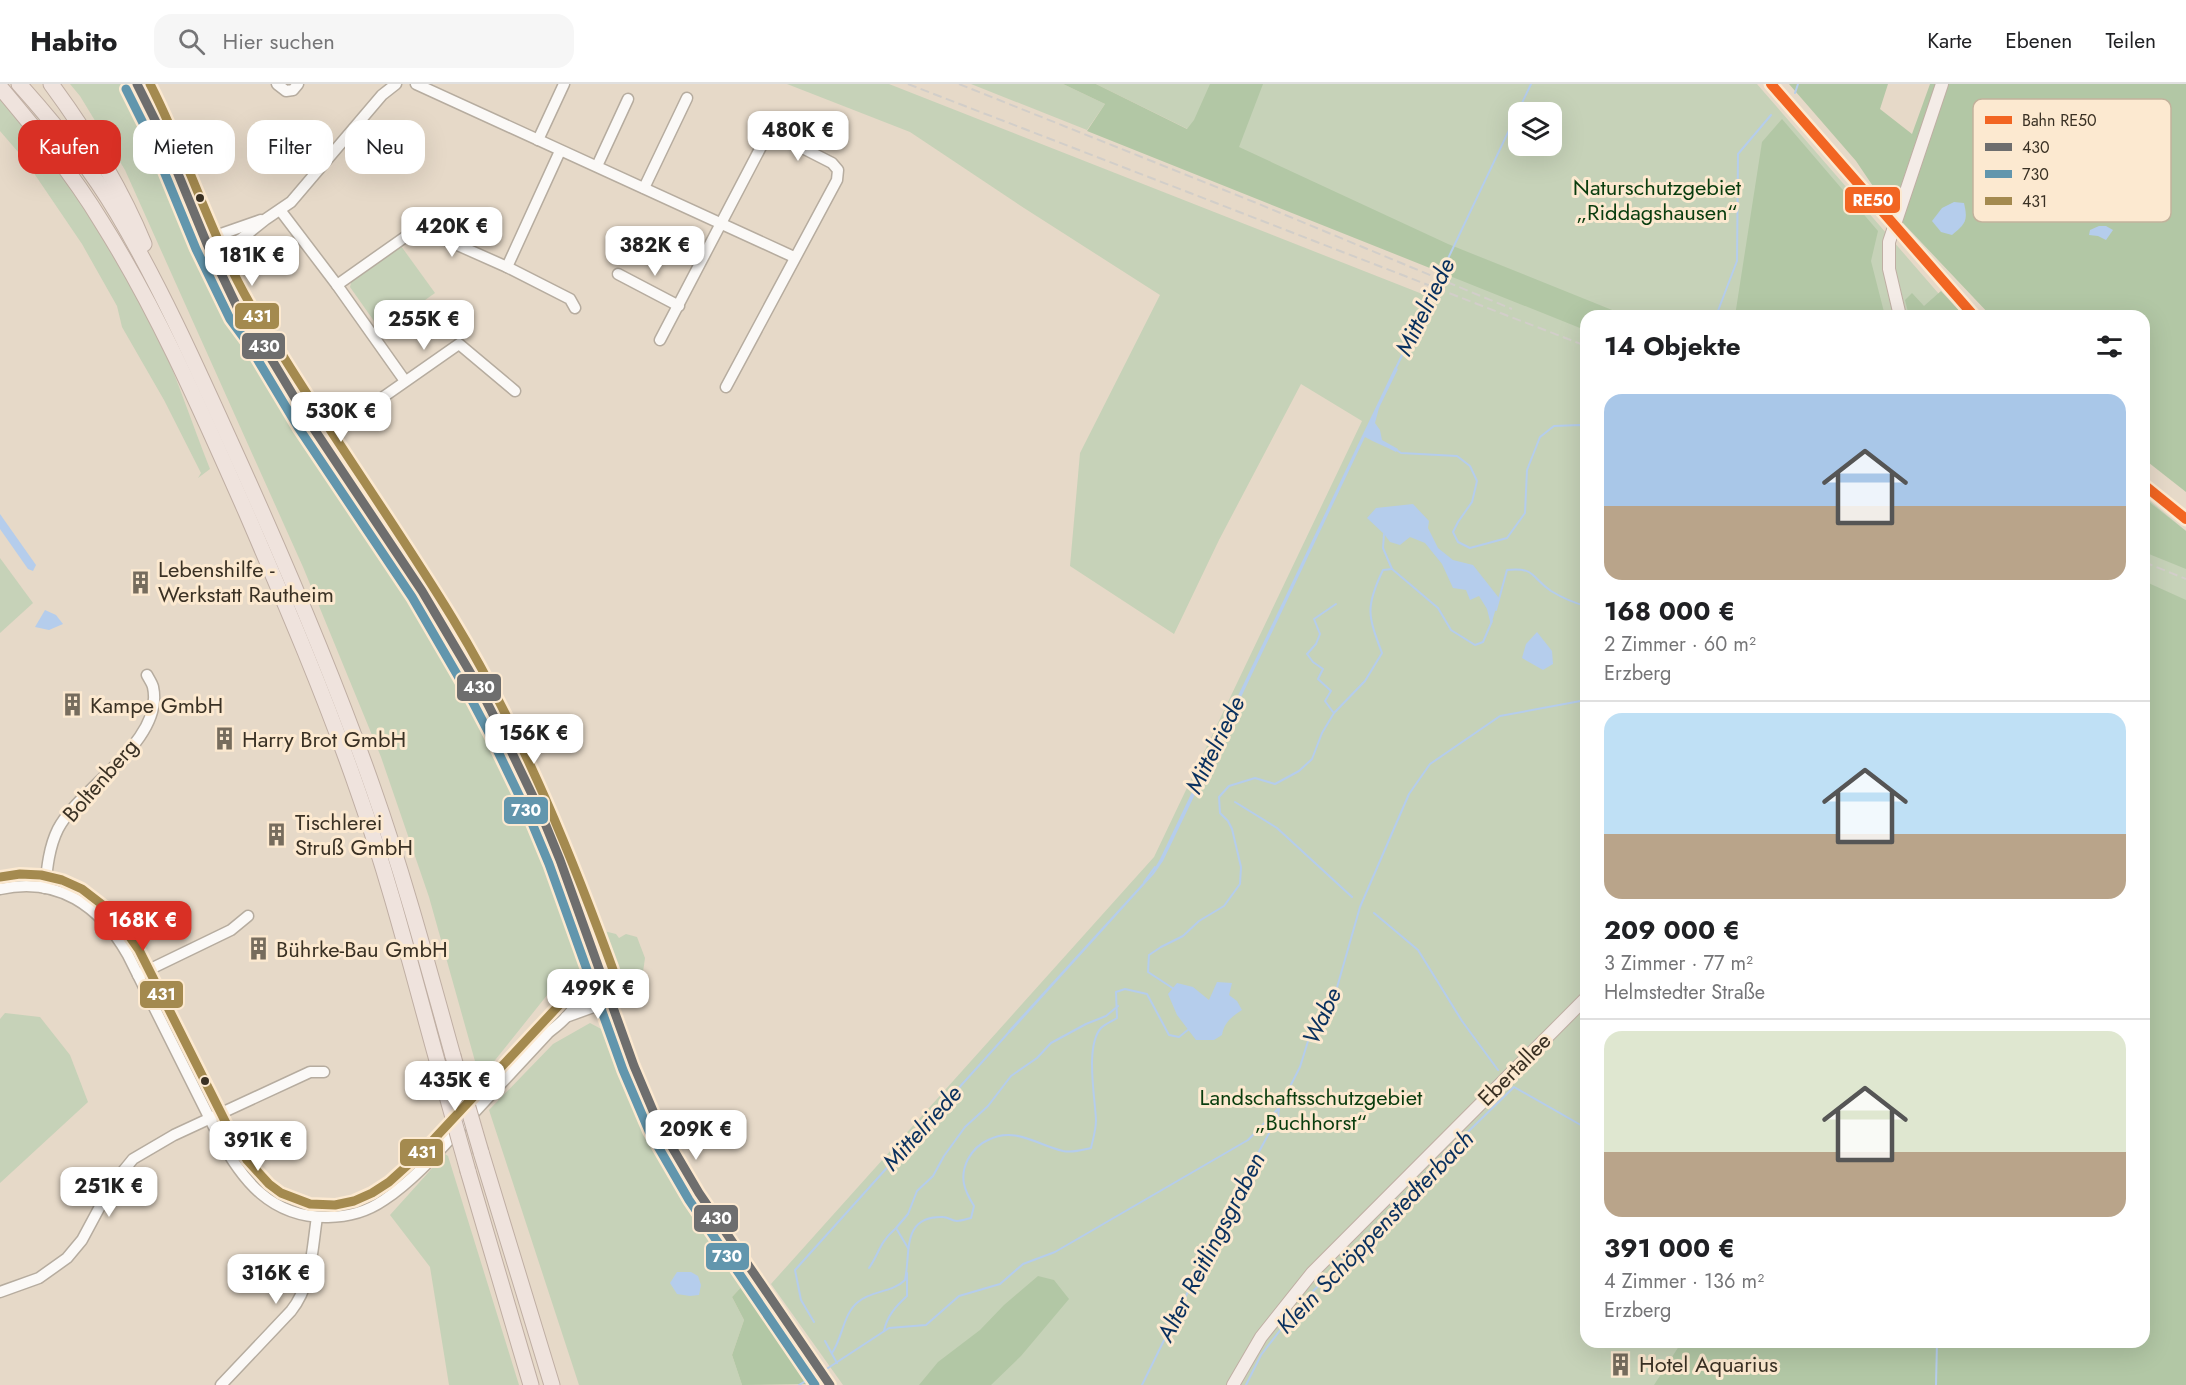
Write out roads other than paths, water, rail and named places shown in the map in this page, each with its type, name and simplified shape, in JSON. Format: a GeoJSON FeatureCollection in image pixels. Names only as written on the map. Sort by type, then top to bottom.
{"type":"FeatureCollection","features":[{"type":"Feature","properties":{"kind":"highway"},"geometry":{"type":"LineString","coordinates":[[19,84],[62,135],[105,195],[157,287],[244,472],[346,715],[374,789],[398,863],[481,1152],[552,1385]]}},
{"type":"Feature","properties":{"kind":"highway"},"geometry":{"type":"LineString","coordinates":[[51,84],[91,141],[111,175],[143,242],[157,287]]}},
{"type":"Feature","properties":{"kind":"highway"},"geometry":{"type":"LineString","coordinates":[[0,87],[47,144],[100,219],[153,312],[207,423],[303,646],[359,794],[393,902],[531,1385]]}},
{"type":"Feature","properties":{"kind":"main road"},"geometry":{"type":"LineString","coordinates":[[1899,310],[1889,269],[1889,242],[1942,84]]}},
{"type":"Feature","properties":{"kind":"main road","name":"Ebertallee"},"geometry":{"type":"LineString","coordinates":[[1233,1385],[1261,1337],[1312,1273],[1580,1004]]}},
{"type":"Feature","properties":{"kind":"street"},"geometry":{"type":"LineString","coordinates":[[137,84],[211,240],[220,250],[257,335]]}},
{"type":"Feature","properties":{"kind":"street"},"geometry":{"type":"LineString","coordinates":[[146,84],[179,152],[240,313],[257,335],[308,420],[422,591],[480,689],[540,812],[586,928],[634,1066],[664,1135],[699,1193],[830,1385]]}},
{"type":"Feature","properties":{"kind":"street"},"geometry":{"type":"LineString","coordinates":[[277,84],[286,91],[292,90],[298,84]]}},
{"type":"Feature","properties":{"kind":"street"},"geometry":{"type":"LineString","coordinates":[[220,250],[241,239],[302,191],[382,95],[396,84]]}},
{"type":"Feature","properties":{"kind":"street"},"geometry":{"type":"LineString","coordinates":[[416,84],[794,257]]}},
{"type":"Feature","properties":{"kind":"street"},"geometry":{"type":"LineString","coordinates":[[538,140],[564,84]]}},
{"type":"Feature","properties":{"kind":"street"},"geometry":{"type":"LineString","coordinates":[[644,188],[687,98]]}},
{"type":"Feature","properties":{"kind":"street"},"geometry":{"type":"LineString","coordinates":[[597,166],[628,99]]}},
{"type":"Feature","properties":{"kind":"street"},"geometry":{"type":"LineString","coordinates":[[660,340],[763,143],[770,136],[779,136],[832,163],[838,170],[837,180],[726,387]]}},
{"type":"Feature","properties":{"kind":"street"},"geometry":{"type":"LineString","coordinates":[[507,267],[560,151]]}},
{"type":"Feature","properties":{"kind":"street"},"geometry":{"type":"LineString","coordinates":[[280,210],[405,381]]}},
{"type":"Feature","properties":{"kind":"street"},"geometry":{"type":"LineString","coordinates":[[211,240],[238,226],[266,219]]}},
{"type":"Feature","properties":{"kind":"street"},"geometry":{"type":"LineString","coordinates":[[337,285],[405,237],[417,231],[426,231],[507,267],[570,299],[575,308]]}},
{"type":"Feature","properties":{"kind":"street"},"geometry":{"type":"LineString","coordinates":[[618,274],[679,306]]}},
{"type":"Feature","properties":{"kind":"street"},"geometry":{"type":"LineString","coordinates":[[329,435],[459,344],[515,391]]}},
{"type":"Feature","properties":{"kind":"street","name":"Boltenberg"},"geometry":{"type":"LineString","coordinates":[[45,888],[51,849],[58,829],[71,810],[124,756],[149,719],[153,688],[147,675]]}},
{"type":"Feature","properties":{"kind":"street"},"geometry":{"type":"LineString","coordinates":[[0,889],[13,886],[45,888],[70,896],[92,910],[117,936],[234,1163],[255,1189],[282,1208],[317,1217],[344,1216],[364,1211],[395,1192],[425,1165],[548,1033],[566,1017],[599,1005],[609,993]]}},
{"type":"Feature","properties":{"kind":"street"},"geometry":{"type":"LineString","coordinates":[[138,975],[231,930],[249,916]]}},
{"type":"Feature","properties":{"kind":"street"},"geometry":{"type":"LineString","coordinates":[[0,1292],[39,1278],[67,1258],[82,1240],[111,1186],[133,1159],[210,1118],[310,1072],[324,1072]]}},
{"type":"Feature","properties":{"kind":"street"},"geometry":{"type":"LineString","coordinates":[[221,1385],[291,1311],[300,1298],[308,1274],[317,1217]]}},
{"type":"Feature","properties":{"kind":"water"},"geometry":{"type":"Polygon","coordinates":[[[1954,202],[1964,203],[1966,218],[1952,235],[1941,232],[1932,221],[1942,208],[1954,202]]]}},
{"type":"Feature","properties":{"kind":"water"},"geometry":{"type":"Polygon","coordinates":[[[2106,226],[2113,230],[2106,240],[2089,235],[2090,230],[2106,226]]]}},
{"type":"Feature","properties":{"kind":"water"},"geometry":{"type":"Polygon","coordinates":[[[1395,367],[1398,369],[1379,408],[1375,423],[1380,430],[1382,440],[1398,449],[1396,452],[1365,437],[1203,777],[1206,781],[1204,785],[1200,784],[1163,861],[1154,874],[1010,1033],[1008,1031],[1152,873],[1395,367]]]}},
{"type":"Feature","properties":{"kind":"water"},"geometry":{"type":"Polygon","coordinates":[[[1413,504],[1429,521],[1428,528],[1438,548],[1453,560],[1473,565],[1499,598],[1491,625],[1487,609],[1479,596],[1470,600],[1466,590],[1453,588],[1442,564],[1425,543],[1410,537],[1400,545],[1390,542],[1367,518],[1376,508],[1413,504]]]}},
{"type":"Feature","properties":{"kind":"water"},"geometry":{"type":"Polygon","coordinates":[[[0,514],[36,565],[33,571],[28,569],[0,529],[0,514]]]}},
{"type":"Feature","properties":{"kind":"water"},"geometry":{"type":"Polygon","coordinates":[[[45,610],[56,615],[63,624],[49,630],[35,627],[45,610]]]}},
{"type":"Feature","properties":{"kind":"water"},"geometry":{"type":"Polygon","coordinates":[[[1537,632],[1552,651],[1553,664],[1543,670],[1522,658],[1526,644],[1537,632]]]}},
{"type":"Feature","properties":{"kind":"water"},"geometry":{"type":"Polygon","coordinates":[[[1217,982],[1232,983],[1229,995],[1237,1001],[1242,1010],[1224,1027],[1222,1035],[1214,1040],[1196,1040],[1177,1015],[1168,994],[1177,983],[1193,987],[1209,1000],[1217,982]]]}},
{"type":"Feature","properties":{"kind":"water"},"geometry":{"type":"Polygon","coordinates":[[[677,1272],[691,1272],[698,1276],[701,1285],[699,1295],[677,1294],[670,1283],[677,1272]]]}},
{"type":"Feature","properties":{"kind":"waterway","name":"Mittelriede"},"geometry":{"type":"LineString","coordinates":[[1395,370],[1531,84]]}},
{"type":"Feature","properties":{"kind":"waterway","name":"Wabe"},"geometry":{"type":"LineString","coordinates":[[1795,93],[1798,84]]}},
{"type":"Feature","properties":{"kind":"waterway","name":"Wabe"},"geometry":{"type":"LineString","coordinates":[[1718,310],[1737,261],[1738,154],[1771,115]]}},
{"type":"Feature","properties":{"kind":"waterway"},"geometry":{"type":"LineString","coordinates":[[1395,449],[1401,453],[1457,456],[1470,466],[1477,481],[1472,502],[1453,532],[1458,542],[1470,548],[1507,538],[1525,513],[1527,470],[1540,437],[1554,426],[1580,425]]}},
{"type":"Feature","properties":{"kind":"waterway"},"geometry":{"type":"LineString","coordinates":[[1384,534],[1383,548],[1392,569],[1438,608],[1451,630],[1475,645],[1483,642],[1492,621]]}},
{"type":"Feature","properties":{"kind":"waterway"},"geometry":{"type":"LineString","coordinates":[[1174,989],[1148,972],[1149,955],[1183,936],[1199,921],[1224,906],[1240,884],[1241,867],[1232,829],[1220,813],[1219,797],[1229,786],[1255,778],[1275,784],[1299,771],[1312,759],[1322,733],[1334,713],[1365,681],[1382,653],[1371,620],[1371,603],[1383,570],[1392,569]]}},
{"type":"Feature","properties":{"kind":"waterway"},"geometry":{"type":"LineString","coordinates":[[1496,610],[1507,570],[1516,569],[1532,574],[1551,591],[1580,604]]}},
{"type":"Feature","properties":{"kind":"waterway"},"geometry":{"type":"LineString","coordinates":[[1333,712],[1325,701],[1331,691],[1318,679],[1323,669],[1307,654],[1316,644],[1320,634],[1314,619],[1336,604]]}},
{"type":"Feature","properties":{"kind":"waterway","name":"Wabe"},"geometry":{"type":"LineString","coordinates":[[825,1370],[889,1328],[926,1325],[959,1296],[1000,1284],[1023,1264],[1055,1252],[1248,1140],[1279,1108],[1300,1067],[1313,1025],[1332,1005],[1360,907],[1409,794],[1430,764],[1500,716],[1580,701]]}},
{"type":"Feature","properties":{"kind":"waterway"},"geometry":{"type":"LineString","coordinates":[[1235,802],[1277,828],[1352,897]]}},
{"type":"Feature","properties":{"kind":"waterway","name":"Mittelriede"},"geometry":{"type":"LineString","coordinates":[[1144,882],[1155,867]]}},
{"type":"Feature","properties":{"kind":"waterway"},"geometry":{"type":"LineString","coordinates":[[1374,913],[1418,950],[1462,1021],[1498,1070]]}},
{"type":"Feature","properties":{"kind":"waterway"},"geometry":{"type":"LineString","coordinates":[[832,1353],[853,1307],[869,1295],[894,1287],[905,1280],[911,1238],[920,1222],[930,1218],[943,1217],[957,1221],[971,1218],[974,1206],[965,1189],[963,1178],[968,1159],[979,1145],[998,1136],[1007,1135],[1026,1138],[1063,1151],[1091,1148],[1096,1120],[1092,1072],[1093,1047],[1101,1028],[1117,1018],[1116,992],[1125,989],[1147,994],[1169,1035],[1179,1037],[1189,1029]]}},
{"type":"Feature","properties":{"kind":"waterway"},"geometry":{"type":"LineString","coordinates":[[908,1248],[896,1228],[908,1214],[917,1191],[933,1176],[965,1127],[988,1106],[1011,1076],[1037,1058],[1051,1043],[1106,1016],[1118,1006]]}},
{"type":"Feature","properties":{"kind":"waterway","name":"Mittelriede"},"geometry":{"type":"LineString","coordinates":[[814,1322],[801,1300],[795,1270],[1010,1031]]}},
{"type":"Feature","properties":{"kind":"waterway","name":"Klein Schöppenstedterbach"},"geometry":{"type":"LineString","coordinates":[[1246,1385],[1261,1355],[1298,1307],[1437,1162],[1514,1087],[1580,1125]]}},
{"type":"Feature","properties":{"kind":"waterway","name":"Alter Reitlingsgraben"},"geometry":{"type":"LineString","coordinates":[[1142,1385],[1239,1188],[1278,1117],[1279,1109]]}},
{"type":"Feature","properties":{"kind":"waterway"},"geometry":{"type":"LineString","coordinates":[[869,1268],[883,1243],[895,1229]]}},
{"type":"Feature","properties":{"kind":"waterway"},"geometry":{"type":"LineString","coordinates":[[884,1331],[887,1321],[907,1296],[907,1273]]}},
{"type":"Feature","properties":{"kind":"waterway","name":"Mittelriede"},"geometry":{"type":"LineString","coordinates":[[825,1341],[837,1363]]}},
{"type":"Feature","properties":{"kind":"waterway"},"geometry":{"type":"LineString","coordinates":[[1936,1385],[1937,1348]]}},
{"type":"Feature","properties":{"kind":"waterway","name":"Wabe"},"geometry":{"type":"LineString","coordinates":[[799,1385],[817,1374]]}},
{"type":"Feature","properties":{"kind":"railway"},"geometry":{"type":"LineString","coordinates":[[908,84],[1580,344]]}},
{"type":"Feature","properties":{"kind":"railway"},"geometry":{"type":"LineString","coordinates":[[959,84],[1254,202],[1512,309]]}},
{"type":"Feature","properties":{"kind":"railway"},"geometry":{"type":"LineString","coordinates":[[2150,564],[2186,579]]}},
{"type":"Feature","properties":{"kind":"rail line","name":"RE50"},"geometry":{"type":"LineString","coordinates":[[1771,84],[1969,310]]}},
{"type":"Feature","properties":{"kind":"rail line","name":"RE50"},"geometry":{"type":"LineString","coordinates":[[2150,490],[2186,519]]}},
{"type":"Feature","properties":{"kind":"place","name":"Lebenshilfe - Werkstatt Rautheim"},"geometry":{"type":"Point","coordinates":[140,582]}},
{"type":"Feature","properties":{"kind":"place","name":"Kampe GmbH"},"geometry":{"type":"Point","coordinates":[72,705]}},
{"type":"Feature","properties":{"kind":"place","name":"Harry Brot GmbH"},"geometry":{"type":"Point","coordinates":[224,739]}},
{"type":"Feature","properties":{"kind":"place","name":"Tischlerei Struß GmbH"},"geometry":{"type":"Point","coordinates":[277,835]}},
{"type":"Feature","properties":{"kind":"place","name":"Bührke-Bau GmbH"},"geometry":{"type":"Point","coordinates":[258,949]}},
{"type":"Feature","properties":{"kind":"place","name":"Hotel Aquarius"},"geometry":{"type":"Point","coordinates":[1621,1364]}},
{"type":"Feature","properties":{"kind":"park label","name":"Naturschutzgebiet „Riddagshausen“"},"geometry":{"type":"Point","coordinates":[1657,200]}},
{"type":"Feature","properties":{"kind":"park label","name":"Landschaftsschutzgebiet „Buchhorst“"},"geometry":{"type":"Point","coordinates":[1311,1110]}}]}
